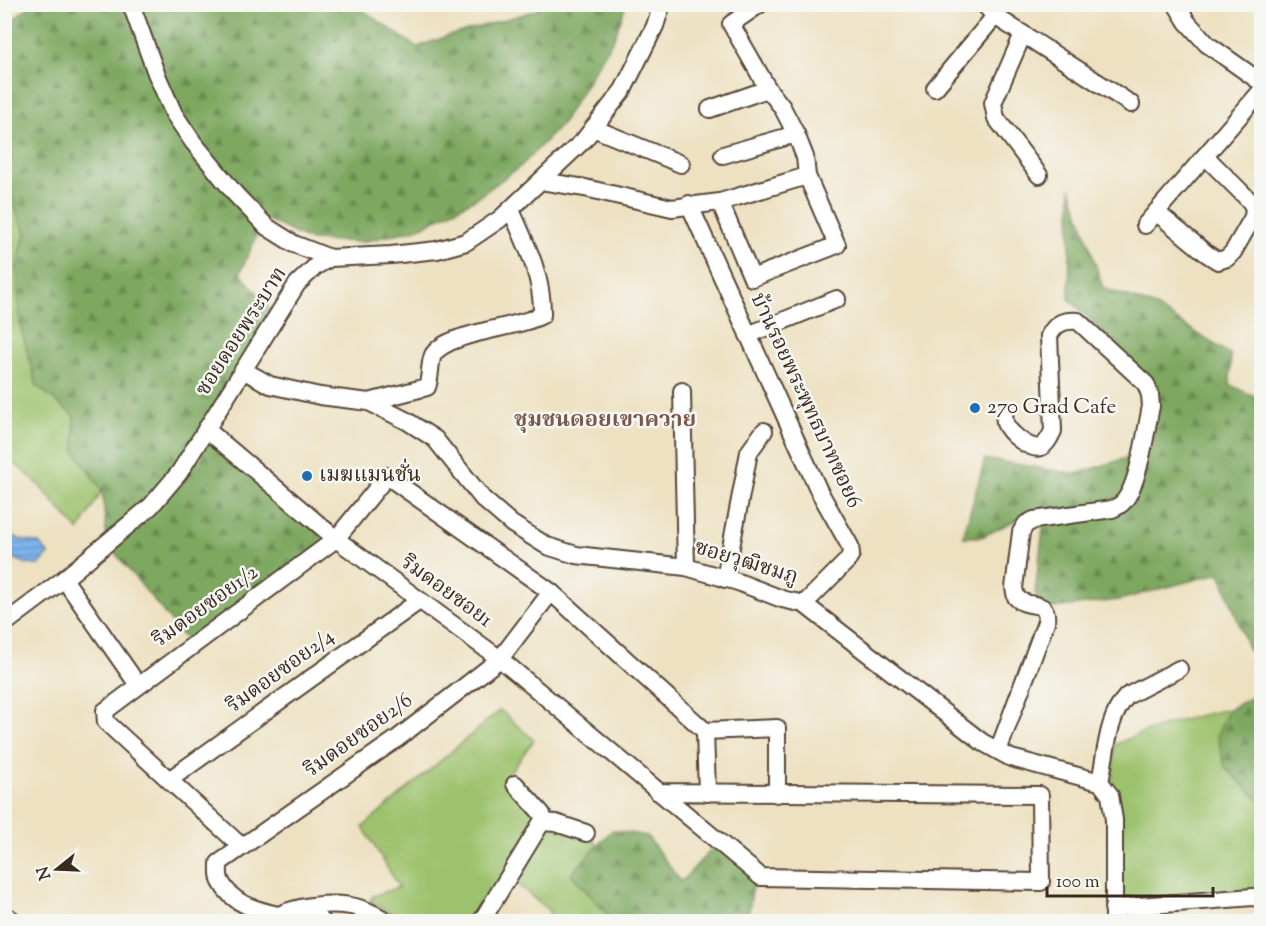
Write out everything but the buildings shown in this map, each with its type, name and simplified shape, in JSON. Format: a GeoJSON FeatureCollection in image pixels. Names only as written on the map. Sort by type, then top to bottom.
{"type":"FeatureCollection","features":[{"type":"Feature","properties":{"kind":"street"},"geometry":{"type":"LineString","coordinates":[[132,4],[156,73],[174,114],[193,142],[236,195],[267,226],[294,244],[330,258],[437,250],[466,242],[511,210],[584,140],[623,90],[655,26],[662,4]]}},
{"type":"Feature","properties":{"kind":"street"},"geometry":{"type":"LineString","coordinates":[[720,202],[752,278],[837,245],[807,176],[805,157],[796,134],[782,106],[768,89],[731,24],[759,4]]}},
{"type":"Feature","properties":{"kind":"street"},"geometry":{"type":"LineString","coordinates":[[1176,4],[1187,22],[1207,44],[1262,83]]}},
{"type":"Feature","properties":{"kind":"street"},"geometry":{"type":"LineString","coordinates":[[935,88],[990,10],[1131,104]]}},
{"type":"Feature","properties":{"kind":"street"},"geometry":{"type":"LineString","coordinates":[[1023,33],[993,103],[993,110],[996,118],[1039,175]]}},
{"type":"Feature","properties":{"kind":"street"},"geometry":{"type":"LineString","coordinates":[[710,109],[768,89]]}},
{"type":"Feature","properties":{"kind":"street"},"geometry":{"type":"LineString","coordinates":[[1145,225],[1262,90]]}},
{"type":"Feature","properties":{"kind":"street"},"geometry":{"type":"LineString","coordinates":[[593,128],[681,164]]}},
{"type":"Feature","properties":{"kind":"street"},"geometry":{"type":"LineString","coordinates":[[723,155],[796,134]]}},
{"type":"Feature","properties":{"kind":"street"},"geometry":{"type":"LineString","coordinates":[[1156,212],[1218,261],[1227,258],[1233,252],[1253,217],[1254,207],[1205,156]]}},
{"type":"Feature","properties":{"kind":"street"},"geometry":{"type":"LineString","coordinates":[[542,181],[585,188],[672,208],[689,204],[720,202],[807,176]]}},
{"type":"Feature","properties":{"kind":"street","name":"บ้านรอยพระพุทธบาทซอย6"},"geometry":{"type":"LineString","coordinates":[[689,204],[819,491],[850,546],[851,554],[847,561],[804,604]]}},
{"type":"Feature","properties":{"kind":"street"},"geometry":{"type":"LineString","coordinates":[[369,402],[427,387],[431,378],[432,358],[439,346],[480,332],[530,322],[542,315],[542,299],[536,269],[511,210]]}},
{"type":"Feature","properties":{"kind":"street","name":"ซอยดอยพระบาท"},"geometry":{"type":"LineString","coordinates":[[4,624],[64,579],[151,506],[179,473],[297,284],[316,266],[330,258]]}},
{"type":"Feature","properties":{"kind":"street"},"geometry":{"type":"LineString","coordinates":[[748,335],[837,299]]}},
{"type":"Feature","properties":{"kind":"street"},"geometry":{"type":"LineString","coordinates":[[998,752],[1047,615],[1045,609],[1038,605],[1025,604],[1016,597],[1014,588],[1021,532],[1026,524],[1034,520],[1120,506],[1126,500],[1134,481],[1151,406],[1146,384],[1078,321],[1067,320],[1055,325],[1049,336],[1053,431],[1048,441],[1042,446],[1033,447],[1026,444],[1007,426],[1004,413]]}},
{"type":"Feature","properties":{"kind":"street","name":"ซอยวุฒิชมภู"},"geometry":{"type":"LineString","coordinates":[[243,370],[270,385],[320,396],[369,402],[407,421],[435,439],[483,499],[512,524],[547,546],[576,555],[686,567],[782,599],[804,604],[998,752],[1011,758],[1100,782]]}},
{"type":"Feature","properties":{"kind":"street"},"geometry":{"type":"LineString","coordinates":[[682,391],[686,567]]}},
{"type":"Feature","properties":{"kind":"street","name":"ริมดอยซอย1"},"geometry":{"type":"LineString","coordinates":[[206,429],[336,539],[500,659],[761,877],[1041,882],[1040,795],[777,795]]}},
{"type":"Feature","properties":{"kind":"street"},"geometry":{"type":"LineString","coordinates":[[725,579],[749,452],[764,431]]}},
{"type":"Feature","properties":{"kind":"street","name":"ริมดอยซอย1/2"},"geometry":{"type":"LineString","coordinates":[[169,780],[106,722],[105,711],[336,539],[387,476],[551,592]]}},
{"type":"Feature","properties":{"kind":"street"},"geometry":{"type":"LineString","coordinates":[[64,579],[138,685]]}},
{"type":"Feature","properties":{"kind":"street"},"geometry":{"type":"LineString","coordinates":[[551,592],[705,731],[777,728],[777,795],[658,792]]}},
{"type":"Feature","properties":{"kind":"street","name":"ริมดอยซอย2/6"},"geometry":{"type":"LineString","coordinates":[[273,918],[233,899],[220,881],[219,863],[398,738],[500,659],[551,592]]}},
{"type":"Feature","properties":{"kind":"street","name":"ริมดอยซอย2/4"},"geometry":{"type":"LineString","coordinates":[[169,780],[419,600]]}},
{"type":"Feature","properties":{"kind":"street"},"geometry":{"type":"LineString","coordinates":[[1179,669],[1127,696],[1115,714],[1100,782],[1110,795],[1113,820],[1113,915],[1244,897],[1262,898]]}},
{"type":"Feature","properties":{"kind":"street"},"geometry":{"type":"LineString","coordinates":[[705,731],[707,793]]}},
{"type":"Feature","properties":{"kind":"street"},"geometry":{"type":"LineString","coordinates":[[169,780],[242,847]]}},
{"type":"Feature","properties":{"kind":"street"},"geometry":{"type":"LineString","coordinates":[[481,921],[542,822],[542,814],[515,784]]}},
{"type":"Feature","properties":{"kind":"street"},"geometry":{"type":"LineString","coordinates":[[542,822],[556,823],[586,833]]}},
{"type":"Feature","properties":{"kind":"street"},"geometry":{"type":"LineString","coordinates":[[273,918],[316,904],[361,908],[388,921]]}},
{"type":"Feature","properties":{"kind":"street"},"geometry":{"type":"LineString","coordinates":[[304,908],[323,921]]}},
{"type":"Feature","properties":{"kind":"street"},"geometry":{"type":"LineString","coordinates":[[4,914],[15,921]]}},
{"type":"Feature","properties":{"kind":"green space"},"geometry":{"type":"Polygon","coordinates":[[[31,5],[355,5],[417,47],[537,10],[537,5],[626,5],[614,38],[561,125],[521,166],[475,199],[420,228],[363,242],[309,240],[253,213],[261,226],[240,273],[277,316],[207,429],[336,539],[191,646],[107,543],[102,490],[75,451],[74,416],[37,386],[20,325],[17,267],[25,234],[5,178],[5,26],[31,5]]]}},
{"type":"Feature","properties":{"kind":"green space"},"geometry":{"type":"Polygon","coordinates":[[[4,178],[25,234],[17,267],[20,325],[37,386],[74,416],[75,451],[102,490],[79,531],[37,483],[5,455],[4,178]]]}},
{"type":"Feature","properties":{"kind":"green space"},"geometry":{"type":"Polygon","coordinates":[[[1071,188],[1103,288],[1156,307],[1231,355],[1230,385],[1261,399],[1261,683],[1220,573],[1119,600],[1045,609],[1035,592],[1043,529],[1040,508],[982,537],[963,537],[985,459],[1076,474],[1152,450],[1157,389],[1069,299],[1071,188]]]}},
{"type":"Feature","properties":{"kind":"green space"},"geometry":{"type":"Polygon","coordinates":[[[1261,692],[1261,802],[1225,767],[1217,735],[1229,709],[1261,692]]]}},
{"type":"Feature","properties":{"kind":"green space"},"geometry":{"type":"Polygon","coordinates":[[[1229,709],[1218,735],[1225,766],[1261,802],[1261,893],[1128,900],[1118,895],[1112,783],[1115,745],[1170,723],[1229,709]]]}},
{"type":"Feature","properties":{"kind":"green space"},"geometry":{"type":"Polygon","coordinates":[[[500,710],[534,740],[507,776],[539,816],[476,921],[404,921],[370,901],[373,896],[399,887],[363,827],[500,710]]]}},
{"type":"Feature","properties":{"kind":"green space"},"geometry":{"type":"Polygon","coordinates":[[[542,822],[586,833],[598,845],[572,874],[613,921],[546,921],[550,912],[509,877],[542,822]]]}},
{"type":"Feature","properties":{"kind":"green space"},"geometry":{"type":"Polygon","coordinates":[[[612,830],[647,836],[681,882],[718,842],[755,872],[748,917],[955,921],[613,921],[571,874],[612,830]]]}},
{"type":"Feature","properties":{"kind":"water"},"geometry":{"type":"Polygon","coordinates":[[[5,529],[16,537],[39,543],[49,554],[39,565],[18,560],[6,549],[5,529]]]}},
{"type":"Feature","properties":{"kind":"place","name":"270 Grad Cafe"},"geometry":{"type":"Point","coordinates":[975,408]}},
{"type":"Feature","properties":{"kind":"place","name":"เมฆแมนชั่น"},"geometry":{"type":"Point","coordinates":[307,476]}},
{"type":"Feature","properties":{"kind":"district","name":"ชุมชนดอยเขาควาย"},"geometry":{"type":"Point","coordinates":[605,421]}}]}
